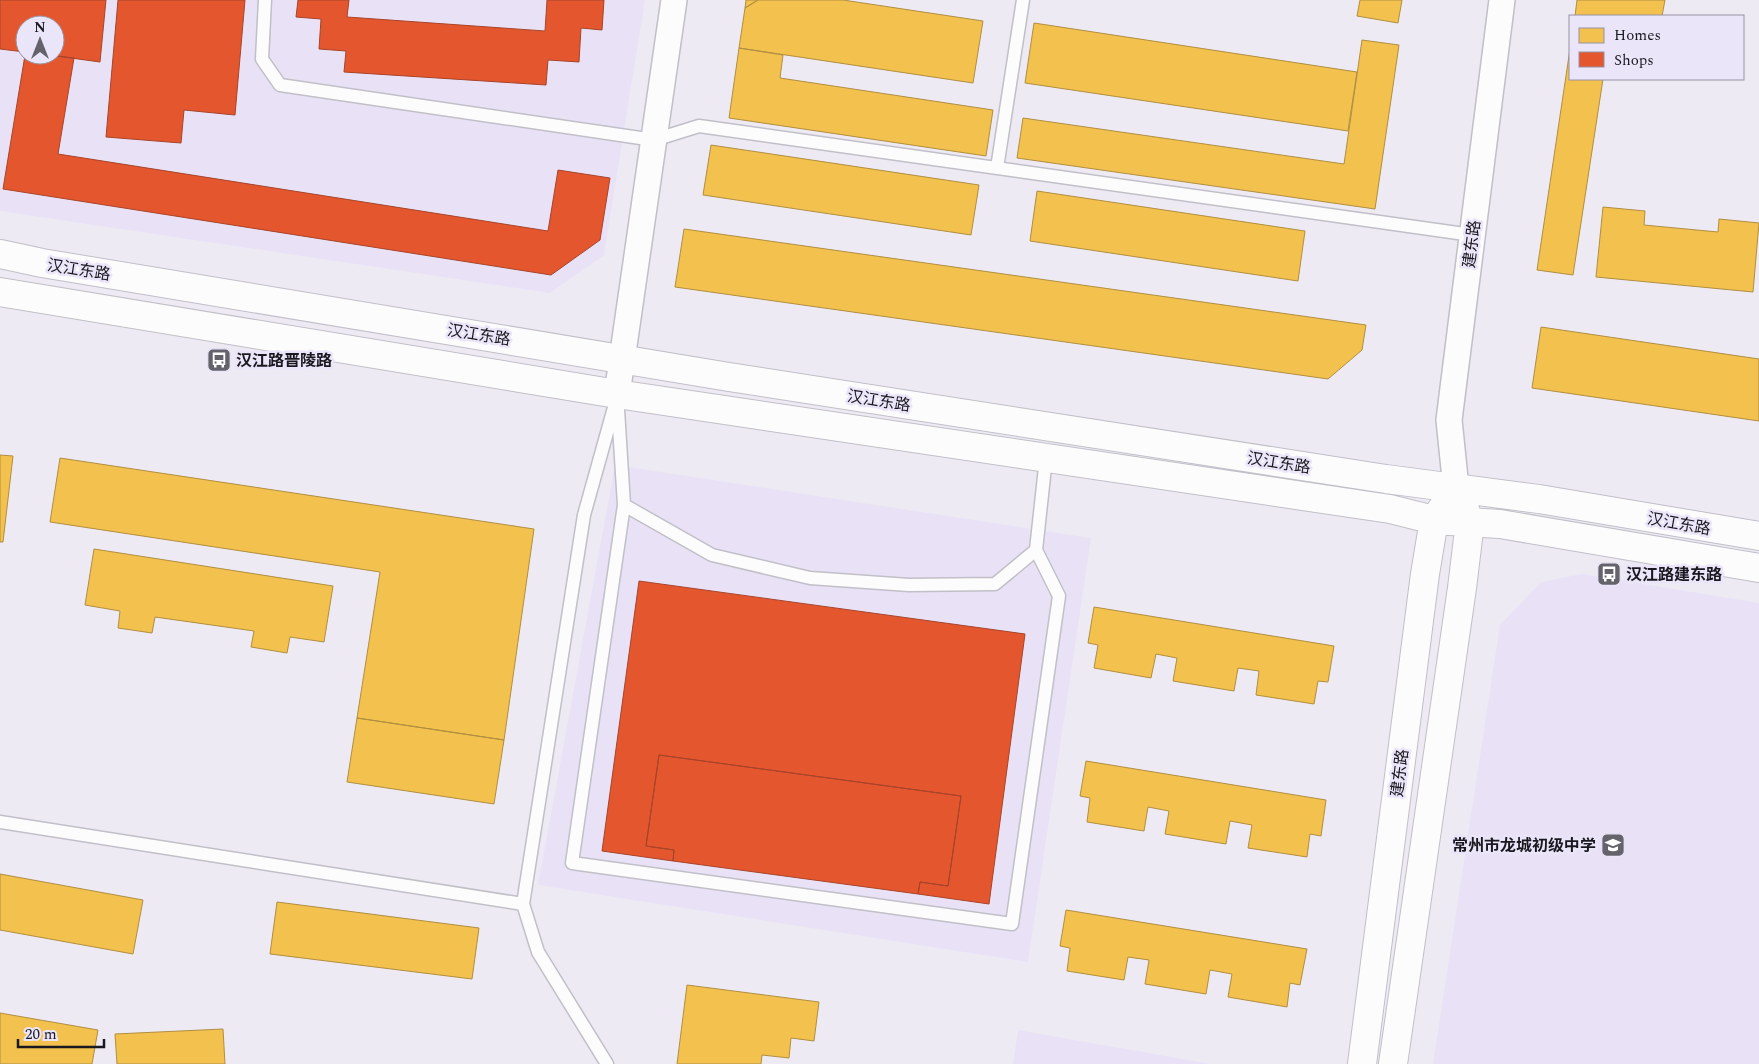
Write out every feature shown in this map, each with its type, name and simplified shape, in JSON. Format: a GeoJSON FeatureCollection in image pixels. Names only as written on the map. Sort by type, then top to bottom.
{"type":"FeatureCollection","features":[{"type":"Feature","properties":{"kind":"street"},"geometry":{"type":"LineString","coordinates":[[618,394],[674,0]]}},
{"type":"Feature","properties":{"kind":"street","name":"建东路"},"geometry":{"type":"LineString","coordinates":[[1393,1064],[1470,522],[1456,488],[1449,420],[1502,0]]}},
{"type":"Feature","properties":{"kind":"street","name":"汉江东路"},"geometry":{"type":"LineString","coordinates":[[0,254],[42,263],[729,377],[1548,501],[1759,536]]}},
{"type":"Feature","properties":{"kind":"street","name":"汉江东路"},"geometry":{"type":"LineString","coordinates":[[0,292],[618,394],[1390,509],[1434,520],[1500,524],[1759,568]]}},
{"type":"Feature","properties":{"kind":"street","name":"建东路"},"geometry":{"type":"LineString","coordinates":[[1362,1064],[1425,574],[1434,520],[1456,488]]}},
{"type":"Feature","properties":{"kind":"lane"},"geometry":{"type":"LineString","coordinates":[[265,0],[262,59],[280,85],[654,140],[699,126],[1472,235]]}},
{"type":"Feature","properties":{"kind":"lane"},"geometry":{"type":"LineString","coordinates":[[997,168],[1023,0]]}},
{"type":"Feature","properties":{"kind":"lane"},"geometry":{"type":"LineString","coordinates":[[618,394],[624,505],[572,863],[1012,924],[1059,596],[1036,550],[1046,458]]}},
{"type":"Feature","properties":{"kind":"lane"},"geometry":{"type":"LineString","coordinates":[[607,1064],[538,952],[524,904],[584,515],[618,394]]}},
{"type":"Feature","properties":{"kind":"lane"},"geometry":{"type":"LineString","coordinates":[[624,505],[712,556],[810,578],[909,585],[995,584],[1036,550]]}},
{"type":"Feature","properties":{"kind":"lane"},"geometry":{"type":"LineString","coordinates":[[0,822],[524,904]]}},
{"type":"Feature","properties":{"kind":"shaded area"},"geometry":{"type":"Polygon","coordinates":[[[0,0],[645,0],[604,255],[550,293],[0,211],[0,0]]]}},
{"type":"Feature","properties":{"kind":"shaded area"},"geometry":{"type":"Polygon","coordinates":[[[615,465],[1091,538],[1028,962],[538,885],[615,465]]]}},
{"type":"Feature","properties":{"kind":"shaded area","name":"常州市龙城初级中学"},"geometry":{"type":"Polygon","coordinates":[[[1582,574],[1759,603],[1759,1064],[1433,1064],[1500,625],[1541,582],[1582,574]]]}},
{"type":"Feature","properties":{"kind":"shaded area"},"geometry":{"type":"Polygon","coordinates":[[[1018,1030],[1211,1064],[1013,1064],[1018,1030]]]}},
{"type":"Feature","properties":{"kind":"building: Homes"},"geometry":{"type":"Polygon","coordinates":[[[746,0],[758,0],[745,8],[746,0]]]}},
{"type":"Feature","properties":{"kind":"building: Homes"},"geometry":{"type":"Polygon","coordinates":[[[758,0],[843,0],[983,21],[973,83],[739,48],[745,8],[758,0]]]}},
{"type":"Feature","properties":{"kind":"building: Homes"},"geometry":{"type":"Polygon","coordinates":[[[1360,0],[1402,0],[1398,23],[1357,16],[1360,0]]]}},
{"type":"Feature","properties":{"kind":"building: Homes"},"geometry":{"type":"Polygon","coordinates":[[[1577,0],[1665,0],[1662,15],[1575,15],[1577,0]]]}},
{"type":"Feature","properties":{"kind":"building: Homes"},"geometry":{"type":"Polygon","coordinates":[[[1034,23],[1357,72],[1348,131],[1025,83],[1034,23]]]}},
{"type":"Feature","properties":{"kind":"building: Homes"},"geometry":{"type":"Polygon","coordinates":[[[1362,40],[1399,45],[1375,209],[1017,158],[1023,118],[1344,164],[1362,40]]]}},
{"type":"Feature","properties":{"kind":"building: Homes"},"geometry":{"type":"Polygon","coordinates":[[[739,48],[783,55],[780,78],[993,110],[986,156],[729,118],[739,48]]]}},
{"type":"Feature","properties":{"kind":"building: Homes"},"geometry":{"type":"Polygon","coordinates":[[[1569,56],[1569,80],[1603,80],[1573,275],[1537,270],[1569,56]]]}},
{"type":"Feature","properties":{"kind":"building: Homes"},"geometry":{"type":"Polygon","coordinates":[[[711,145],[979,185],[971,235],[703,195],[711,145]]]}},
{"type":"Feature","properties":{"kind":"building: Homes"},"geometry":{"type":"Polygon","coordinates":[[[1037,191],[1305,231],[1298,281],[1030,241],[1037,191]]]}},
{"type":"Feature","properties":{"kind":"building: Homes"},"geometry":{"type":"Polygon","coordinates":[[[1603,207],[1645,211],[1644,225],[1718,232],[1719,219],[1759,223],[1753,292],[1596,277],[1603,207]]]}},
{"type":"Feature","properties":{"kind":"building: Homes"},"geometry":{"type":"Polygon","coordinates":[[[684,229],[1366,325],[1362,350],[1328,379],[675,287],[684,229]]]}},
{"type":"Feature","properties":{"kind":"building: Homes"},"geometry":{"type":"Polygon","coordinates":[[[1541,327],[1759,359],[1759,421],[1532,388],[1541,327]]]}},
{"type":"Feature","properties":{"kind":"building: Homes"},"geometry":{"type":"Polygon","coordinates":[[[0,455],[13,456],[3,542],[0,542],[0,455]]]}},
{"type":"Feature","properties":{"kind":"building: Homes"},"geometry":{"type":"Polygon","coordinates":[[[60,458],[534,529],[504,740],[357,718],[380,572],[50,522],[60,458]]]}},
{"type":"Feature","properties":{"kind":"building: Homes"},"geometry":{"type":"Polygon","coordinates":[[[94,549],[333,586],[324,642],[290,637],[287,653],[251,647],[254,631],[155,617],[152,633],[118,628],[120,611],[85,605],[94,549]]]}},
{"type":"Feature","properties":{"kind":"building: Homes"},"geometry":{"type":"Polygon","coordinates":[[[1094,607],[1334,646],[1328,682],[1318,681],[1314,704],[1256,695],[1259,671],[1238,668],[1234,691],[1173,681],[1177,658],[1156,654],[1151,678],[1094,668],[1098,645],[1088,643],[1094,607]]]}},
{"type":"Feature","properties":{"kind":"building: Homes"},"geometry":{"type":"Polygon","coordinates":[[[357,718],[504,740],[494,804],[347,782],[357,718]]]}},
{"type":"Feature","properties":{"kind":"building: Homes"},"geometry":{"type":"Polygon","coordinates":[[[1086,761],[1326,800],[1321,836],[1310,834],[1307,857],[1248,848],[1252,825],[1230,821],[1226,844],[1165,834],[1169,811],[1148,807],[1144,831],[1087,822],[1090,798],[1080,796],[1086,761]]]}},
{"type":"Feature","properties":{"kind":"building: Homes"},"geometry":{"type":"Polygon","coordinates":[[[0,874],[143,900],[133,954],[0,930],[0,874]]]}},
{"type":"Feature","properties":{"kind":"building: Homes"},"geometry":{"type":"Polygon","coordinates":[[[277,902],[479,928],[472,979],[270,954],[277,902]]]}},
{"type":"Feature","properties":{"kind":"building: Homes"},"geometry":{"type":"Polygon","coordinates":[[[1066,910],[1307,949],[1300,985],[1290,983],[1287,1007],[1228,997],[1232,974],[1210,970],[1206,994],[1145,984],[1149,960],[1128,957],[1124,980],[1067,971],[1070,948],[1060,946],[1066,910]]]}},
{"type":"Feature","properties":{"kind":"building: Homes"},"geometry":{"type":"Polygon","coordinates":[[[687,985],[819,1002],[814,1041],[791,1038],[789,1058],[762,1055],[761,1064],[677,1064],[687,985]]]}},
{"type":"Feature","properties":{"kind":"building: Homes"},"geometry":{"type":"Polygon","coordinates":[[[0,1013],[98,1030],[92,1064],[0,1064],[0,1013]]]}},
{"type":"Feature","properties":{"kind":"building: Homes"},"geometry":{"type":"Polygon","coordinates":[[[223,1029],[225,1064],[117,1064],[115,1034],[223,1029]]]}},
{"type":"Feature","properties":{"kind":"building: Shops"},"geometry":{"type":"Polygon","coordinates":[[[0,0],[106,0],[100,62],[65,57],[65,15],[15,15],[15,51],[0,49],[0,0]]]}},
{"type":"Feature","properties":{"kind":"building: Shops"},"geometry":{"type":"Polygon","coordinates":[[[118,0],[245,0],[235,115],[184,110],[181,143],[106,137],[118,0]]]}},
{"type":"Feature","properties":{"kind":"building: Shops"},"geometry":{"type":"Polygon","coordinates":[[[298,0],[349,0],[347,17],[545,31],[547,0],[604,0],[602,30],[581,28],[579,62],[548,60],[546,85],[344,72],[346,51],[319,49],[321,19],[296,17],[298,0]]]}},
{"type":"Feature","properties":{"kind":"building: Shops"},"geometry":{"type":"Polygon","coordinates":[[[65,57],[74,58],[58,154],[548,231],[558,170],[610,178],[600,240],[551,275],[3,189],[23,65],[65,65],[65,57]]]}},
{"type":"Feature","properties":{"kind":"building: Shops"},"geometry":{"type":"Polygon","coordinates":[[[639,581],[1025,634],[989,904],[918,894],[920,882],[948,886],[961,796],[659,755],[646,846],[674,850],[673,861],[602,851],[639,581]]]}},
{"type":"Feature","properties":{"kind":"building: Shops"},"geometry":{"type":"Polygon","coordinates":[[[659,755],[961,796],[948,886],[920,882],[918,894],[673,861],[674,850],[646,846],[659,755]]]}},
{"type":"Feature","properties":{"kind":"place","name":"汉江路晋陵路"},"geometry":{"type":"Point","coordinates":[219,360]}},
{"type":"Feature","properties":{"kind":"place","name":"汉江路建东路"},"geometry":{"type":"Point","coordinates":[1609,574]}},
{"type":"Feature","properties":{"kind":"place","name":"常州市龙城初级中学"},"geometry":{"type":"Point","coordinates":[1613,845]}}]}
